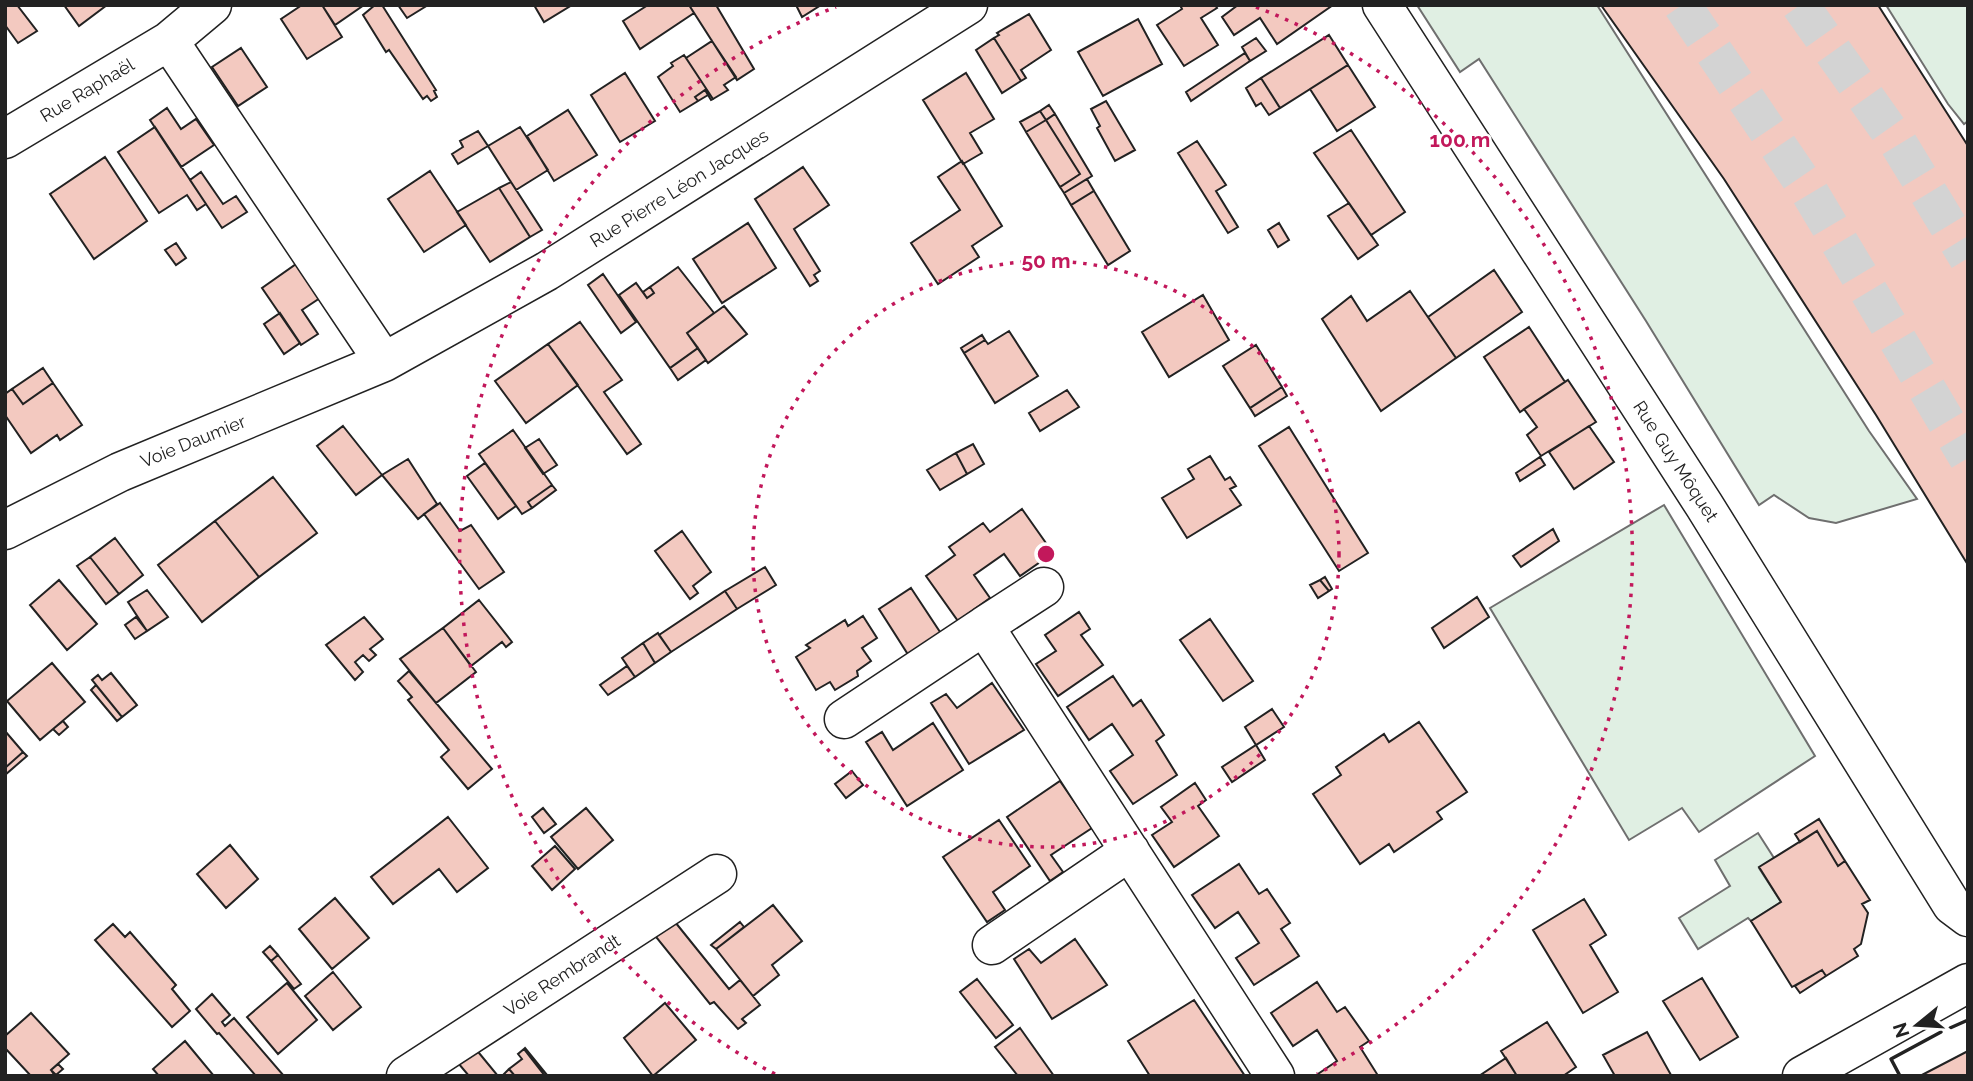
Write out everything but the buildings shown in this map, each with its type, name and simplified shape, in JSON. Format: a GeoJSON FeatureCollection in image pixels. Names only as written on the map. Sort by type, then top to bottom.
{"type":"FeatureCollection","features":[{"type":"Feature","properties":{"kind":"street","name":"Rue Raphaël"},"geometry":{"type":"LineString","coordinates":[[5,139],[169,41],[212,5]]}},
{"type":"Feature","properties":{"kind":"street","name":"Rue Pierre Léon Jacques"},"geometry":{"type":"LineString","coordinates":[[384,362],[547,271],[968,5]]}},
{"type":"Feature","properties":{"kind":"street","name":"Rue Guy Môquet"},"geometry":{"type":"LineString","coordinates":[[1382,5],[1704,506],[1952,905],[1968,917]]}},
{"type":"Feature","properties":{"kind":"street"},"geometry":{"type":"LineString","coordinates":[[169,41],[384,362]]}},
{"type":"Feature","properties":{"kind":"street","name":"Voie Daumier"},"geometry":{"type":"LineString","coordinates":[[5,530],[120,472],[384,362]]}},
{"type":"Feature","properties":{"kind":"street"},"geometry":{"type":"LineString","coordinates":[[844,719],[1044,587]]}},
{"type":"Feature","properties":{"kind":"street"},"geometry":{"type":"LineString","coordinates":[[984,626],[1275,1076]]}},
{"type":"Feature","properties":{"kind":"street"},"geometry":{"type":"LineString","coordinates":[[992,945],[1130,851]]}},
{"type":"Feature","properties":{"kind":"street","name":"Voie Rembrandt"},"geometry":{"type":"LineString","coordinates":[[406,1076],[717,874]]}},
{"type":"Feature","properties":{"kind":"street"},"geometry":{"type":"LineString","coordinates":[[1802,1076],[1968,984]]}},
{"type":"Feature","properties":{"kind":"green space"},"geometry":{"type":"Polygon","coordinates":[[[1417,5],[1597,5],[1869,431],[1917,499],[1836,523],[1809,518],[1774,495],[1759,505],[1646,321],[1479,59],[1460,72],[1417,5]]]}},
{"type":"Feature","properties":{"kind":"green space"},"geometry":{"type":"Polygon","coordinates":[[[1886,5],[1968,5],[1968,121],[1964,124],[1948,104],[1886,5]]]}},
{"type":"Feature","properties":{"kind":"green space"},"geometry":{"type":"Polygon","coordinates":[[[1664,505],[1815,756],[1699,832],[1682,808],[1629,840],[1490,608],[1664,505]]]}},
{"type":"Feature","properties":{"kind":"green space"},"geometry":{"type":"Polygon","coordinates":[[[1758,833],[1774,858],[1759,868],[1781,902],[1751,921],[1748,918],[1698,949],[1679,918],[1730,886],[1715,860],[1758,833]]]}},
{"type":"Feature","properties":{"kind":"tunnel"},"geometry":{"type":"LineString","coordinates":[[1682,5],[1810,193],[1968,458]]}},
{"type":"Feature","properties":{"kind":"tunnel"},"geometry":{"type":"LineString","coordinates":[[1800,5],[1898,143],[1968,258]]}},
{"type":"Feature","properties":{"kind":"wall"},"geometry":{"type":"LineString","coordinates":[[1950,1028],[1968,1020]]}},
{"type":"Feature","properties":{"kind":"wall"},"geometry":{"type":"LineString","coordinates":[[1900,1076],[1891,1059],[1941,1032]]}}]}
